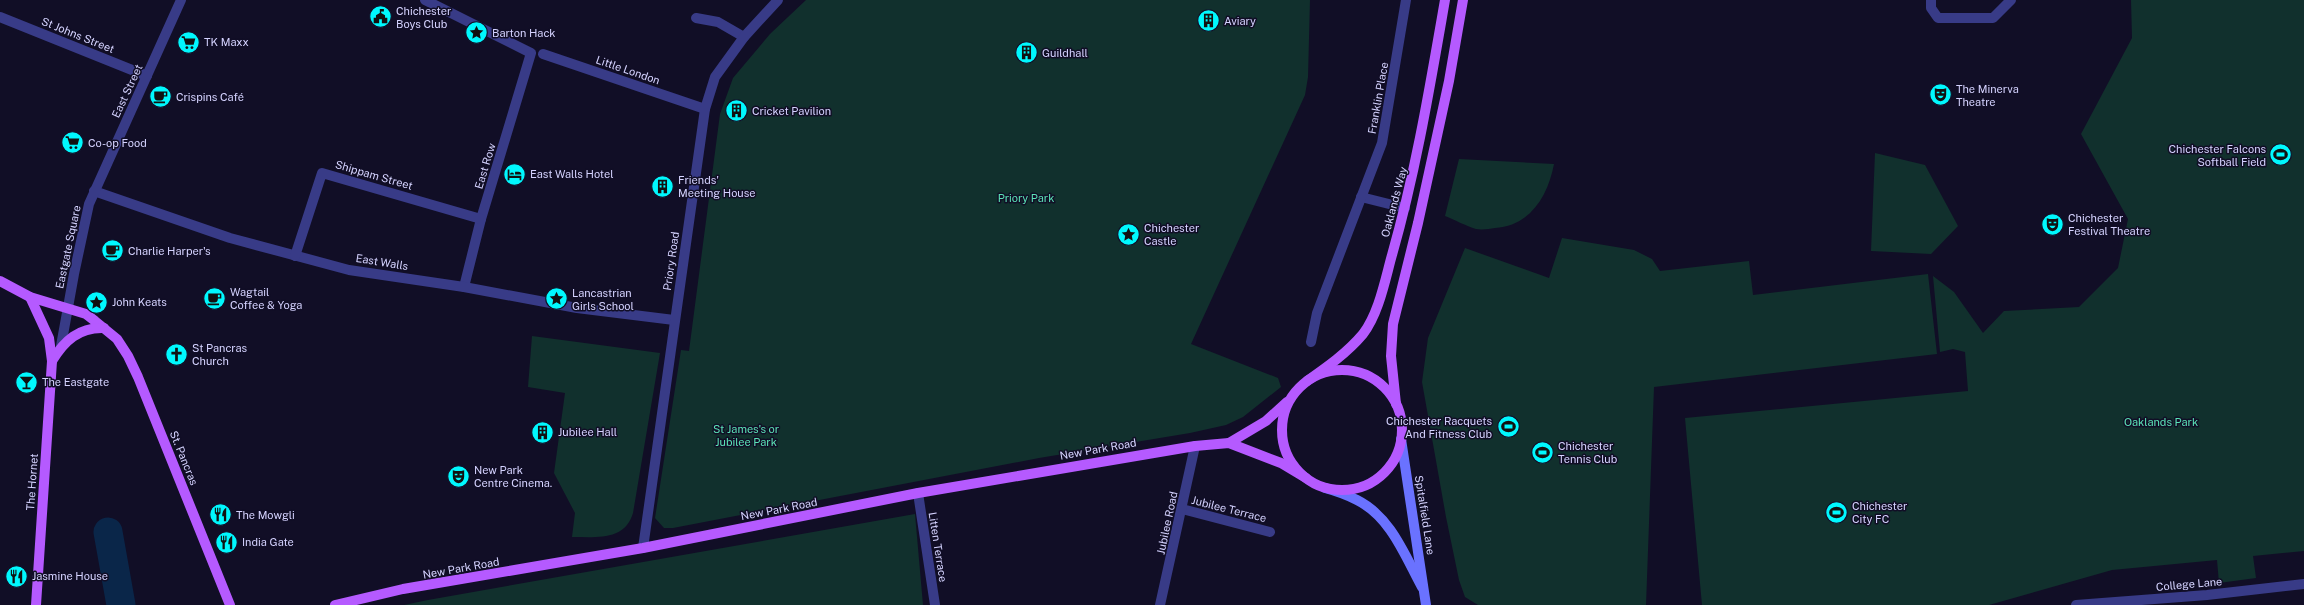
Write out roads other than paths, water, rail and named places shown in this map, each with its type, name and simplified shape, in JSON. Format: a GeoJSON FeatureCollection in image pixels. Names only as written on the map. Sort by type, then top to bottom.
{"type":"FeatureCollection","features":[{"type":"Feature","properties":{"kind":"main road","name":"Oaklands Way"},"geometry":{"type":"LineString","coordinates":[[1307,381],[1335,362],[1363,334],[1368,326],[1384,285],[1405,208],[1421,139],[1445,0]]}},
{"type":"Feature","properties":{"kind":"main road"},"geometry":{"type":"LineString","coordinates":[[1396,404],[1383,386],[1360,373],[1338,370],[1322,374],[1307,381],[1294,395],[1283,418],[1282,437],[1290,461],[1306,478],[1325,488],[1348,490],[1369,484],[1391,465],[1401,439],[1401,421],[1396,404],[1391,356],[1393,324],[1418,223],[1449,81],[1463,0]]}},
{"type":"Feature","properties":{"kind":"main road","name":"Eastgate Square"},"geometry":{"type":"LineString","coordinates":[[0,281],[30,296],[86,314],[104,328]]}},
{"type":"Feature","properties":{"kind":"main road"},"geometry":{"type":"LineString","coordinates":[[30,296],[49,338],[52,361]]}},
{"type":"Feature","properties":{"kind":"main road"},"geometry":{"type":"LineString","coordinates":[[52,361],[62,346],[83,331],[93,328],[104,328]]}},
{"type":"Feature","properties":{"kind":"main road","name":"St. Pancras"},"geometry":{"type":"LineString","coordinates":[[104,328],[117,339],[128,356],[228,601]]}},
{"type":"Feature","properties":{"kind":"main road","name":"The Hornet"},"geometry":{"type":"LineString","coordinates":[[36,605],[52,361]]}},
{"type":"Feature","properties":{"kind":"main road","name":"New Park Road"},"geometry":{"type":"LineString","coordinates":[[335,605],[403,589],[643,548],[918,493],[1195,446],[1229,443],[1251,432],[1274,415],[1294,395]]}},
{"type":"Feature","properties":{"kind":"main road","name":"Spitalfield Lane"},"geometry":{"type":"LineString","coordinates":[[1401,439],[1426,594],[1426,605]]}},
{"type":"Feature","properties":{"kind":"main road","name":"New Park Road"},"geometry":{"type":"LineString","coordinates":[[1229,443],[1282,463],[1306,478]]}},
{"type":"Feature","properties":{"kind":"main road","name":"Spitalfield Lane"},"geometry":{"type":"LineString","coordinates":[[1325,488],[1357,500],[1378,515],[1398,542],[1426,594]]}},
{"type":"Feature","properties":{"kind":"main road"},"geometry":{"type":"LineString","coordinates":[[228,601],[237,605]]}},
{"type":"Feature","properties":{"kind":"street","name":"East Street"},"geometry":{"type":"LineString","coordinates":[[94,191],[181,0]]}},
{"type":"Feature","properties":{"kind":"street","name":"East Row"},"geometry":{"type":"LineString","coordinates":[[425,0],[531,54],[481,219],[464,287]]}},
{"type":"Feature","properties":{"kind":"street","name":"Priory Road"},"geometry":{"type":"LineString","coordinates":[[643,548],[705,109],[715,77],[744,37],[778,0]]}},
{"type":"Feature","properties":{"kind":"street","name":"Franklin Place"},"geometry":{"type":"LineString","coordinates":[[1311,342],[1317,313],[1382,143],[1406,0]]}},
{"type":"Feature","properties":{"kind":"street"},"geometry":{"type":"LineString","coordinates":[[1931,0],[1931,8],[1938,18],[1993,18],[2011,0]]}},
{"type":"Feature","properties":{"kind":"street","name":"St Johns Street"},"geometry":{"type":"LineString","coordinates":[[0,16],[147,76]]}},
{"type":"Feature","properties":{"kind":"street"},"geometry":{"type":"LineString","coordinates":[[696,18],[718,22],[744,37]]}},
{"type":"Feature","properties":{"kind":"street","name":"Little London"},"geometry":{"type":"LineString","coordinates":[[542,54],[705,109]]}},
{"type":"Feature","properties":{"kind":"street","name":"Shippam Street"},"geometry":{"type":"LineString","coordinates":[[295,256],[322,172],[481,219]]}},
{"type":"Feature","properties":{"kind":"street","name":"East Walls"},"geometry":{"type":"LineString","coordinates":[[94,191],[230,238],[349,270],[464,287],[577,308],[674,320]]}},
{"type":"Feature","properties":{"kind":"street","name":"Eastgate Square"},"geometry":{"type":"LineString","coordinates":[[68,308],[83,233],[94,191]]}},
{"type":"Feature","properties":{"kind":"street"},"geometry":{"type":"LineString","coordinates":[[1361,197],[1405,208]]}},
{"type":"Feature","properties":{"kind":"street"},"geometry":{"type":"LineString","coordinates":[[62,346],[68,308]]}},
{"type":"Feature","properties":{"kind":"street","name":"Jubilee Road"},"geometry":{"type":"LineString","coordinates":[[1160,605],[1195,446]]}},
{"type":"Feature","properties":{"kind":"street","name":"Litten Terrace"},"geometry":{"type":"LineString","coordinates":[[918,493],[935,605]]}},
{"type":"Feature","properties":{"kind":"street","name":"Jubilee Terrace"},"geometry":{"type":"LineString","coordinates":[[1182,509],[1270,532]]}},
{"type":"Feature","properties":{"kind":"street","name":"College Lane"},"geometry":{"type":"LineString","coordinates":[[2076,605],[2208,595],[2304,584]]}},
{"type":"Feature","properties":{"kind":"waterway"},"geometry":{"type":"LineString","coordinates":[[108,532],[121,605]]}},
{"type":"Feature","properties":{"kind":"place","name":"Chichester Boys Club"},"geometry":{"type":"Point","coordinates":[381,17]}},
{"type":"Feature","properties":{"kind":"place","name":"Aviary"},"geometry":{"type":"Point","coordinates":[1208,21]}},
{"type":"Feature","properties":{"kind":"place","name":"Barton Hack"},"geometry":{"type":"Point","coordinates":[476,33]}},
{"type":"Feature","properties":{"kind":"place","name":"TK Maxx"},"geometry":{"type":"Point","coordinates":[188,42]}},
{"type":"Feature","properties":{"kind":"place","name":"Guildhall"},"geometry":{"type":"Point","coordinates":[1027,53]}},
{"type":"Feature","properties":{"kind":"place","name":"The Minerva Theatre"},"geometry":{"type":"Point","coordinates":[1941,95]}},
{"type":"Feature","properties":{"kind":"place","name":"Crispins Café"},"geometry":{"type":"Point","coordinates":[161,97]}},
{"type":"Feature","properties":{"kind":"place","name":"Cricket Pavilion"},"geometry":{"type":"Point","coordinates":[736,111]}},
{"type":"Feature","properties":{"kind":"place","name":"Co-op Food"},"geometry":{"type":"Point","coordinates":[73,143]}},
{"type":"Feature","properties":{"kind":"place","name":"Chichester Falcons Softball Field"},"geometry":{"type":"Point","coordinates":[2281,155]}},
{"type":"Feature","properties":{"kind":"place","name":"East Walls Hotel"},"geometry":{"type":"Point","coordinates":[514,174]}},
{"type":"Feature","properties":{"kind":"place","name":"Friends' Meeting House"},"geometry":{"type":"Point","coordinates":[663,186]}},
{"type":"Feature","properties":{"kind":"place","name":"Chichester Festival Theatre"},"geometry":{"type":"Point","coordinates":[2053,224]}},
{"type":"Feature","properties":{"kind":"place","name":"Chichester Castle"},"geometry":{"type":"Point","coordinates":[1129,234]}},
{"type":"Feature","properties":{"kind":"place","name":"Charlie Harper's"},"geometry":{"type":"Point","coordinates":[112,251]}},
{"type":"Feature","properties":{"kind":"place","name":"Wagtail Coffee & Yoga"},"geometry":{"type":"Point","coordinates":[214,298]}},
{"type":"Feature","properties":{"kind":"place","name":"Lancastrian Girls School"},"geometry":{"type":"Point","coordinates":[557,299]}},
{"type":"Feature","properties":{"kind":"place","name":"John Keats"},"geometry":{"type":"Point","coordinates":[96,302]}},
{"type":"Feature","properties":{"kind":"place","name":"St Pancras Church"},"geometry":{"type":"Point","coordinates":[177,354]}},
{"type":"Feature","properties":{"kind":"place","name":"The Eastgate"},"geometry":{"type":"Point","coordinates":[27,382]}},
{"type":"Feature","properties":{"kind":"place","name":"Chichester Racquets And Fitness Club"},"geometry":{"type":"Point","coordinates":[1508,427]}},
{"type":"Feature","properties":{"kind":"place","name":"Jubilee Hall"},"geometry":{"type":"Point","coordinates":[543,432]}},
{"type":"Feature","properties":{"kind":"place","name":"Chichester Tennis Club"},"geometry":{"type":"Point","coordinates":[1543,452]}},
{"type":"Feature","properties":{"kind":"place","name":"New Park Centre Cinema."},"geometry":{"type":"Point","coordinates":[458,476]}},
{"type":"Feature","properties":{"kind":"place","name":"Chichester City FC"},"geometry":{"type":"Point","coordinates":[1836,512]}},
{"type":"Feature","properties":{"kind":"place","name":"The Mowgli"},"geometry":{"type":"Point","coordinates":[220,515]}},
{"type":"Feature","properties":{"kind":"place","name":"India Gate"},"geometry":{"type":"Point","coordinates":[226,542]}},
{"type":"Feature","properties":{"kind":"place","name":"Jasmine House"},"geometry":{"type":"Point","coordinates":[16,576]}},
{"type":"Feature","properties":{"kind":"park label","name":"Priory Park"},"geometry":{"type":"Point","coordinates":[1026,198]}},
{"type":"Feature","properties":{"kind":"park label","name":"Oaklands Park"},"geometry":{"type":"Point","coordinates":[2161,422]}},
{"type":"Feature","properties":{"kind":"park label","name":"St James's or Jubilee Park"},"geometry":{"type":"Point","coordinates":[746,435]}}]}
